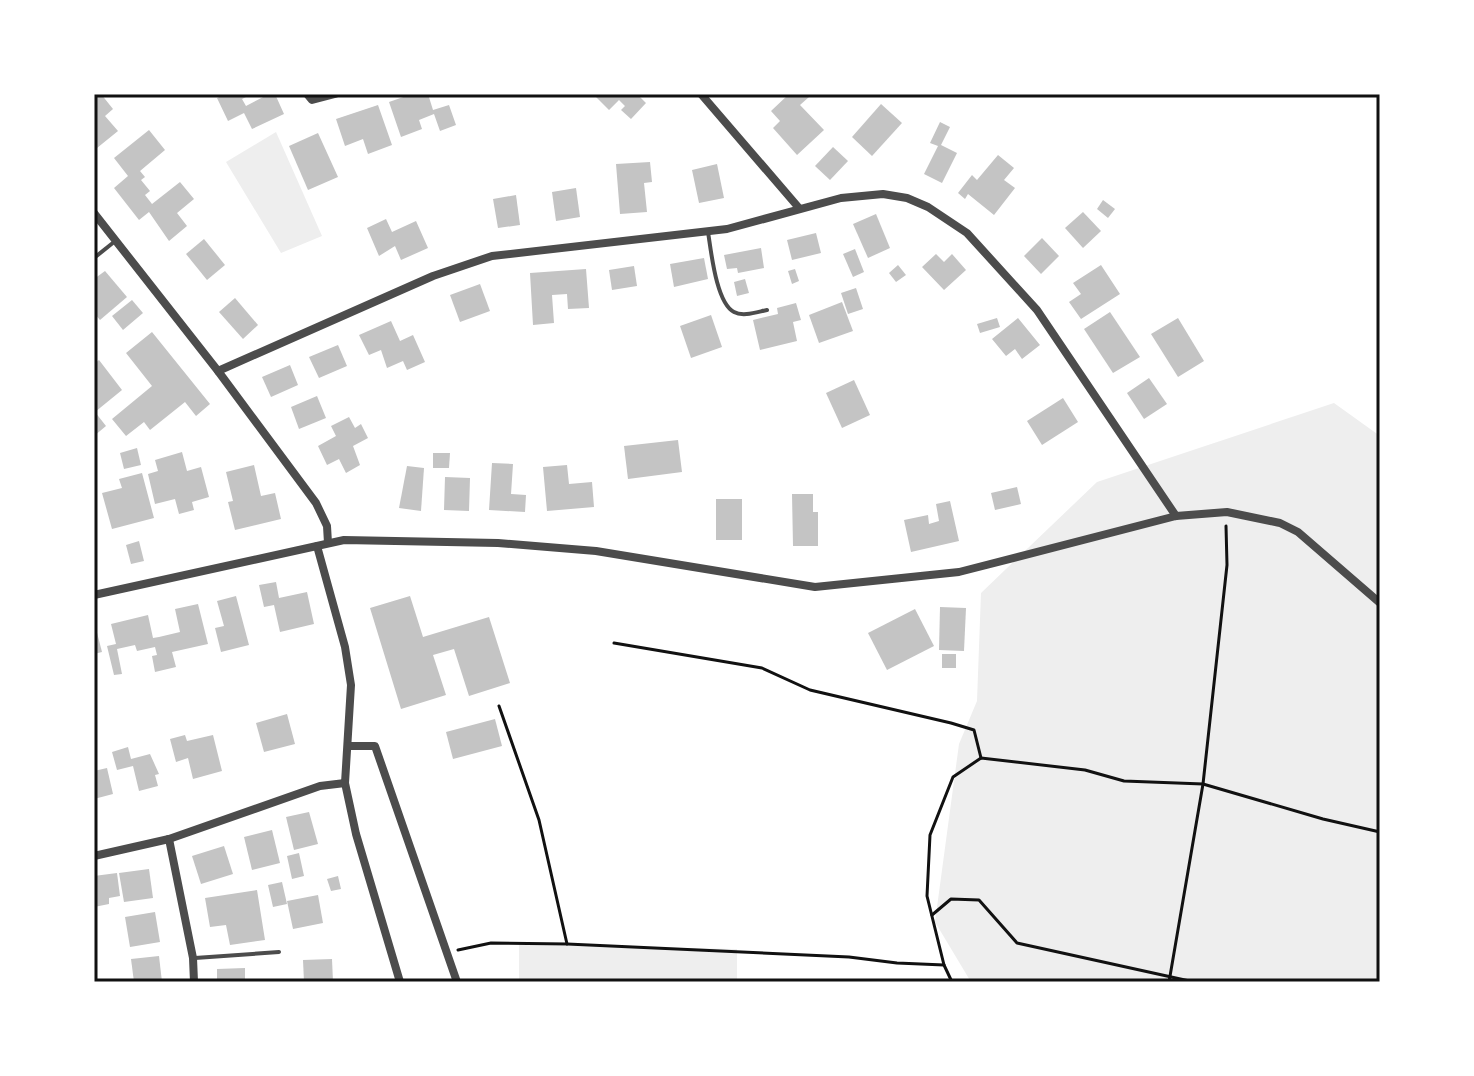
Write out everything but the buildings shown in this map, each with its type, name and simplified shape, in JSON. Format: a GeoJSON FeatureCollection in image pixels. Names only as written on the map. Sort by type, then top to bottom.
{"type":"FeatureCollection","features":[{"type":"Feature","properties":{"kind":"street"},"geometry":{"type":"LineString","coordinates":[[307,94],[312,100],[335,94]]}},
{"type":"Feature","properties":{"kind":"street"},"geometry":{"type":"LineString","coordinates":[[701,94],[799,208]]}},
{"type":"Feature","properties":{"kind":"street"},"geometry":{"type":"LineString","coordinates":[[218,371],[382,297],[492,256],[727,229],[841,198],[883,194],[907,198],[928,207],[967,233],[1037,310],[1176,516]]}},
{"type":"Feature","properties":{"kind":"street"},"geometry":{"type":"LineString","coordinates":[[94,213],[218,371],[316,503],[327,526],[328,543]]}},
{"type":"Feature","properties":{"kind":"street"},"geometry":{"type":"LineString","coordinates":[[94,595],[344,540],[498,543],[596,551],[815,587],[959,572],[1176,516],[1227,512],[1280,523],[1298,532],[1380,603]]}},
{"type":"Feature","properties":{"kind":"street"},"geometry":{"type":"LineString","coordinates":[[317,546],[345,647],[351,685],[345,783],[356,834],[400,982]]}},
{"type":"Feature","properties":{"kind":"street"},"geometry":{"type":"LineString","coordinates":[[348,746],[375,746],[457,982]]}},
{"type":"Feature","properties":{"kind":"street"},"geometry":{"type":"LineString","coordinates":[[94,856],[169,839],[320,786],[345,783]]}},
{"type":"Feature","properties":{"kind":"street"},"geometry":{"type":"LineString","coordinates":[[169,839],[193,958],[194,982]]}},
{"type":"Feature","properties":{"kind":"lane"},"geometry":{"type":"LineString","coordinates":[[708,232],[715,273],[726,305],[735,313],[767,310]]}},
{"type":"Feature","properties":{"kind":"lane"},"geometry":{"type":"LineString","coordinates":[[94,258],[115,240]]}},
{"type":"Feature","properties":{"kind":"lane"},"geometry":{"type":"LineString","coordinates":[[193,958],[279,952]]}},
{"type":"Feature","properties":{"kind":"path"},"geometry":{"type":"LineString","coordinates":[[1169,980],[1203,784],[1227,565],[1227,512]]}},
{"type":"Feature","properties":{"kind":"path"},"geometry":{"type":"LineString","coordinates":[[614,643],[762,668],[810,690],[974,730],[981,758]]}},
{"type":"Feature","properties":{"kind":"path"},"geometry":{"type":"LineString","coordinates":[[499,706],[539,820],[567,944]]}},
{"type":"Feature","properties":{"kind":"path"},"geometry":{"type":"LineString","coordinates":[[952,982],[944,965],[927,896],[930,835],[953,777],[981,758],[1085,770],[1124,781],[1203,784],[1380,832]]}},
{"type":"Feature","properties":{"kind":"path"},"geometry":{"type":"LineString","coordinates":[[932,915],[951,899],[979,900],[1017,943],[1169,980],[1194,982]]}},
{"type":"Feature","properties":{"kind":"path"},"geometry":{"type":"LineString","coordinates":[[447,953],[491,943],[567,944],[849,957],[944,965]]}},
{"type":"Feature","properties":{"kind":"shaded area"},"geometry":{"type":"Polygon","coordinates":[[[276,132],[322,236],[281,253],[226,162],[276,132]]]}},
{"type":"Feature","properties":{"kind":"shaded area"},"geometry":{"type":"Polygon","coordinates":[[[1334,403],[1380,436],[1380,982],[971,982],[935,922],[959,744],[977,701],[981,593],[1097,482],[1334,403]]]}},
{"type":"Feature","properties":{"kind":"shaded area"},"geometry":{"type":"Polygon","coordinates":[[[519,945],[737,949],[737,982],[519,982],[519,945]]]}}]}
